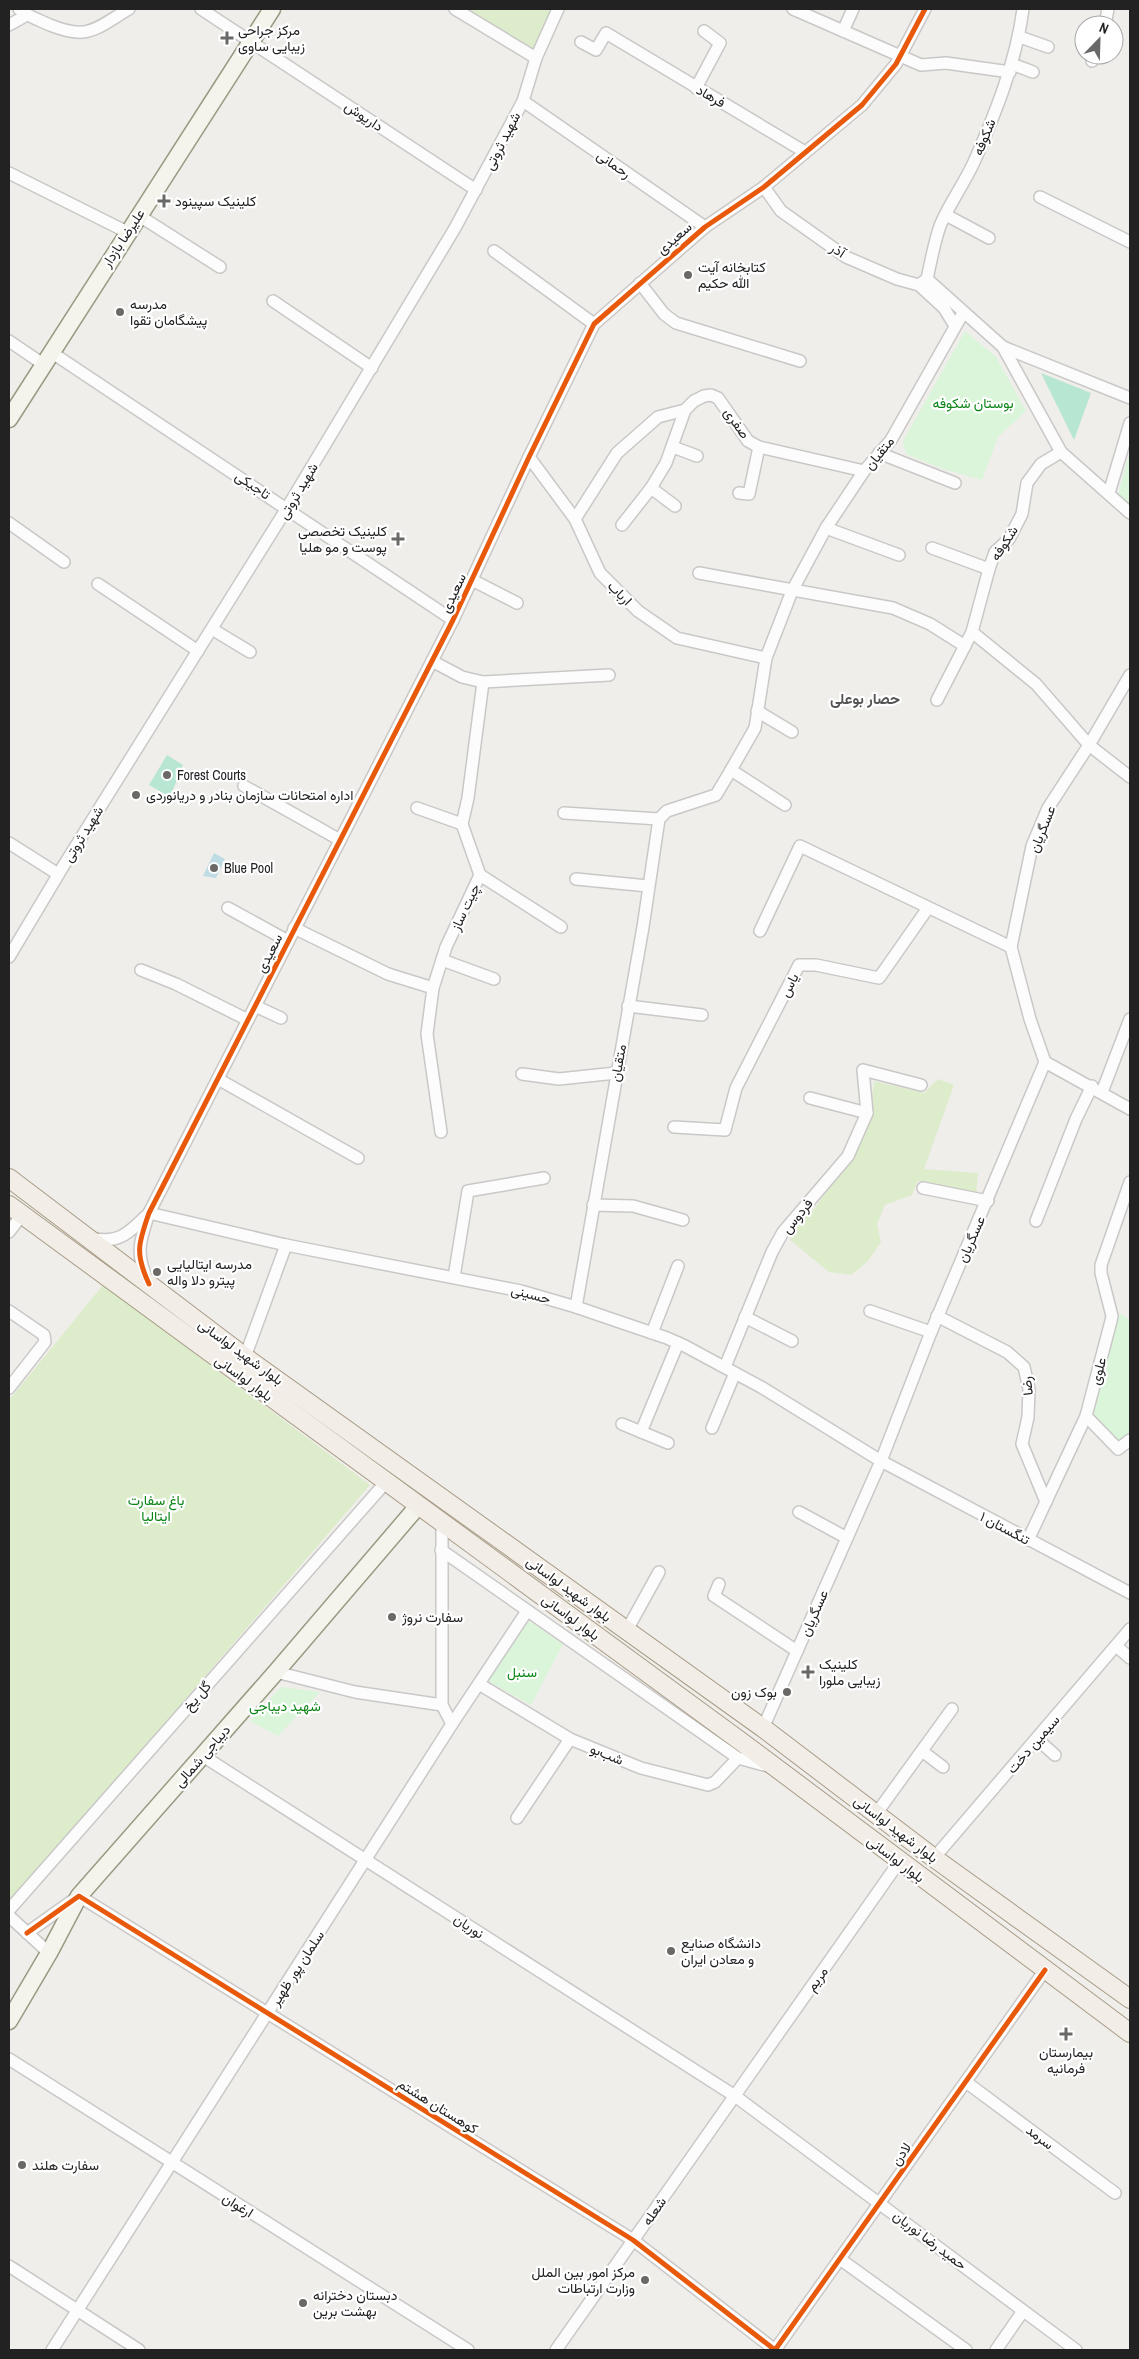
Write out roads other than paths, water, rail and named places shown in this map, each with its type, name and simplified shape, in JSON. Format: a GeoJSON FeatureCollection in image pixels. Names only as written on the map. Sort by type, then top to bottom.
{"type":"FeatureCollection","features":[{"type":"Feature","properties":{"kind":"main road","name":"علیرضا بازدار"},"geometry":{"type":"LineString","coordinates":[[9,419],[127,232],[272,9]]}},
{"type":"Feature","properties":{"kind":"main road","name":"بلوار شهید لواسانی"},"geometry":{"type":"LineString","coordinates":[[9,1178],[245,1357],[763,1728],[934,1858],[1130,1999]]}},
{"type":"Feature","properties":{"kind":"main road","name":"بلوار لواسانی"},"geometry":{"type":"LineString","coordinates":[[16,1210],[776,1768],[1130,2034]]}},
{"type":"Feature","properties":{"kind":"main road","name":"دیباجی شمالی"},"geometry":{"type":"LineString","coordinates":[[9,2021],[49,1953],[79,1896],[203,1756],[418,1506]]}},
{"type":"Feature","properties":{"kind":"main road"},"geometry":{"type":"LineString","coordinates":[[972,1916],[984,1916],[989,1912],[987,1896]]}},
{"type":"Feature","properties":{"kind":"street"},"geometry":{"type":"LineString","coordinates":[[9,25],[23,12],[64,31],[77,34],[91,31],[129,9]]}},
{"type":"Feature","properties":{"kind":"street","name":"داریوش"},"geometry":{"type":"LineString","coordinates":[[201,9],[476,190]]}},
{"type":"Feature","properties":{"kind":"street"},"geometry":{"type":"LineString","coordinates":[[455,9],[536,58]]}},
{"type":"Feature","properties":{"kind":"street","name":"شهید ثروتی"},"geometry":{"type":"LineString","coordinates":[[9,957],[58,874],[288,508],[476,190],[523,101],[536,58],[558,9]]}},
{"type":"Feature","properties":{"kind":"street"},"geometry":{"type":"LineString","coordinates":[[793,9],[921,65],[946,63],[1011,68],[1033,72]]}},
{"type":"Feature","properties":{"kind":"street"},"geometry":{"type":"LineString","coordinates":[[843,31],[853,9]]}},
{"type":"Feature","properties":{"kind":"street","name":"سعیدی"},"geometry":{"type":"LineString","coordinates":[[150,1284],[139,1256],[140,1240],[150,1213],[453,620],[594,324],[705,227],[764,187],[862,105],[885,79],[900,56],[925,9]]}},
{"type":"Feature","properties":{"kind":"street","name":"شکوفه"},"geometry":{"type":"LineString","coordinates":[[923,282],[932,251],[946,215],[974,163],[1011,68],[1020,37],[1024,9]]}},
{"type":"Feature","properties":{"kind":"street"},"geometry":{"type":"LineString","coordinates":[[696,88],[720,44],[704,31]]}},
{"type":"Feature","properties":{"kind":"street","name":"فرهاد"},"geometry":{"type":"LineString","coordinates":[[596,50],[606,33],[805,152]]}},
{"type":"Feature","properties":{"kind":"street"},"geometry":{"type":"LineString","coordinates":[[1020,37],[1048,47]]}},
{"type":"Feature","properties":{"kind":"street","name":"رحمانی"},"geometry":{"type":"LineString","coordinates":[[523,101],[705,227]]}},
{"type":"Feature","properties":{"kind":"street"},"geometry":{"type":"LineString","coordinates":[[9,173],[127,232]]}},
{"type":"Feature","properties":{"kind":"street","name":"آذر"},"geometry":{"type":"LineString","coordinates":[[764,187],[781,211],[846,257],[897,279],[923,282]]}},
{"type":"Feature","properties":{"kind":"street"},"geometry":{"type":"LineString","coordinates":[[1040,198],[1130,242]]}},
{"type":"Feature","properties":{"kind":"street"},"geometry":{"type":"LineString","coordinates":[[138,215],[220,267]]}},
{"type":"Feature","properties":{"kind":"street"},"geometry":{"type":"LineString","coordinates":[[946,215],[989,238]]}},
{"type":"Feature","properties":{"kind":"street"},"geometry":{"type":"LineString","coordinates":[[494,251],[594,324]]}},
{"type":"Feature","properties":{"kind":"street"},"geometry":{"type":"LineString","coordinates":[[923,282],[1003,347],[1130,398]]}},
{"type":"Feature","properties":{"kind":"street"},"geometry":{"type":"LineString","coordinates":[[923,282],[944,308],[955,326]]}},
{"type":"Feature","properties":{"kind":"street"},"geometry":{"type":"LineString","coordinates":[[640,283],[664,314],[676,323],[800,361]]}},
{"type":"Feature","properties":{"kind":"street"},"geometry":{"type":"LineString","coordinates":[[273,301],[372,368]]}},
{"type":"Feature","properties":{"kind":"street","name":"متقیان"},"geometry":{"type":"LineString","coordinates":[[576,1307],[659,819],[668,811],[716,795],[732,770],[755,728],[766,658],[792,591],[826,528],[864,472],[891,440],[913,405],[963,313]]}},
{"type":"Feature","properties":{"kind":"street","name":"تاجیکی"},"geometry":{"type":"LineString","coordinates":[[9,341],[47,358],[288,508],[453,620]]}},
{"type":"Feature","properties":{"kind":"street"},"geometry":{"type":"LineString","coordinates":[[1003,347],[1061,452],[1109,493],[1130,514]]}},
{"type":"Feature","properties":{"kind":"street","name":"صفری"},"geometry":{"type":"LineString","coordinates":[[575,519],[617,453],[658,417],[685,410],[694,401],[704,396],[711,395],[718,398],[748,441],[759,447],[864,472]]}},
{"type":"Feature","properties":{"kind":"street"},"geometry":{"type":"LineString","coordinates":[[622,525],[651,488],[666,463],[685,410]]}},
{"type":"Feature","properties":{"kind":"street"},"geometry":{"type":"LineString","coordinates":[[1109,493],[1130,423]]}},
{"type":"Feature","properties":{"kind":"street"},"geometry":{"type":"LineString","coordinates":[[673,446],[697,456]]}},
{"type":"Feature","properties":{"kind":"street"},"geometry":{"type":"LineString","coordinates":[[739,493],[749,494],[759,447]]}},
{"type":"Feature","properties":{"kind":"street","name":"شکوفه"},"geometry":{"type":"LineString","coordinates":[[937,700],[972,632],[995,552],[1009,538],[1022,514],[1027,483],[1041,464],[1061,452]]}},
{"type":"Feature","properties":{"kind":"street"},"geometry":{"type":"LineString","coordinates":[[880,453],[955,483]]}},
{"type":"Feature","properties":{"kind":"street","name":"ارباب"},"geometry":{"type":"LineString","coordinates":[[529,457],[575,519],[600,573],[638,611],[677,638],[766,658]]}},
{"type":"Feature","properties":{"kind":"street"},"geometry":{"type":"LineString","coordinates":[[651,488],[675,506]]}},
{"type":"Feature","properties":{"kind":"street"},"geometry":{"type":"LineString","coordinates":[[9,523],[64,562]]}},
{"type":"Feature","properties":{"kind":"street"},"geometry":{"type":"LineString","coordinates":[[826,528],[899,555]]}},
{"type":"Feature","properties":{"kind":"street"},"geometry":{"type":"LineString","coordinates":[[932,548],[989,569]]}},
{"type":"Feature","properties":{"kind":"street"},"geometry":{"type":"LineString","coordinates":[[699,573],[893,608],[930,624],[965,646]]}},
{"type":"Feature","properties":{"kind":"street"},"geometry":{"type":"LineString","coordinates":[[472,580],[517,603]]}},
{"type":"Feature","properties":{"kind":"street"},"geometry":{"type":"LineString","coordinates":[[98,584],[198,651]]}},
{"type":"Feature","properties":{"kind":"street"},"geometry":{"type":"LineString","coordinates":[[212,629],[250,652]]}},
{"type":"Feature","properties":{"kind":"street"},"geometry":{"type":"LineString","coordinates":[[972,632],[1036,684],[1089,746],[1130,777]]}},
{"type":"Feature","properties":{"kind":"street"},"geometry":{"type":"LineString","coordinates":[[432,660],[462,677],[483,682],[609,675]]}},
{"type":"Feature","properties":{"kind":"street","name":"عسگریان"},"geometry":{"type":"LineString","coordinates":[[763,1728],[881,1461],[931,1332],[988,1201],[1045,1062],[1030,1019],[1011,947],[1032,846],[1048,808],[1089,746],[1130,675]]}},
{"type":"Feature","properties":{"kind":"street"},"geometry":{"type":"LineString","coordinates":[[417,808],[462,824],[468,798],[483,682]]}},
{"type":"Feature","properties":{"kind":"street"},"geometry":{"type":"LineString","coordinates":[[757,710],[792,732]]}},
{"type":"Feature","properties":{"kind":"street"},"geometry":{"type":"LineString","coordinates":[[732,770],[785,805]]}},
{"type":"Feature","properties":{"kind":"street"},"geometry":{"type":"LineString","coordinates":[[244,786],[340,840]]}},
{"type":"Feature","properties":{"kind":"street"},"geometry":{"type":"LineString","coordinates":[[564,813],[659,819]]}},
{"type":"Feature","properties":{"kind":"street","name":"چیت ساز"},"geometry":{"type":"LineString","coordinates":[[441,1132],[427,1034],[433,988],[442,960],[480,874],[462,824]]}},
{"type":"Feature","properties":{"kind":"street"},"geometry":{"type":"LineString","coordinates":[[9,842],[58,874]]}},
{"type":"Feature","properties":{"kind":"street"},"geometry":{"type":"LineString","coordinates":[[760,931],[800,846],[1011,947]]}},
{"type":"Feature","properties":{"kind":"street"},"geometry":{"type":"LineString","coordinates":[[480,874],[561,927]]}},
{"type":"Feature","properties":{"kind":"street"},"geometry":{"type":"LineString","coordinates":[[576,878],[648,886]]}},
{"type":"Feature","properties":{"kind":"street"},"geometry":{"type":"LineString","coordinates":[[228,908],[288,941]]}},
{"type":"Feature","properties":{"kind":"street","name":"یاس"},"geometry":{"type":"LineString","coordinates":[[674,1127],[725,1130],[736,1088],[799,965],[816,965],[879,978],[928,908]]}},
{"type":"Feature","properties":{"kind":"street"},"geometry":{"type":"LineString","coordinates":[[294,928],[388,974],[433,988]]}},
{"type":"Feature","properties":{"kind":"street"},"geometry":{"type":"LineString","coordinates":[[442,960],[494,979]]}},
{"type":"Feature","properties":{"kind":"street"},"geometry":{"type":"LineString","coordinates":[[141,970],[176,984],[248,1020]]}},
{"type":"Feature","properties":{"kind":"street"},"geometry":{"type":"LineString","coordinates":[[255,1006],[281,1018]]}},
{"type":"Feature","properties":{"kind":"street"},"geometry":{"type":"LineString","coordinates":[[628,1006],[702,1015]]}},
{"type":"Feature","properties":{"kind":"street"},"geometry":{"type":"LineString","coordinates":[[1036,1221],[1076,1119],[1097,1089],[1130,1019]]}},
{"type":"Feature","properties":{"kind":"street"},"geometry":{"type":"LineString","coordinates":[[1045,1062],[1097,1089],[1130,1109]]}},
{"type":"Feature","properties":{"kind":"street","name":"فردوس"},"geometry":{"type":"LineString","coordinates":[[725,1366],[772,1252],[783,1232],[848,1156],[867,1113],[863,1070],[921,1085]]}},
{"type":"Feature","properties":{"kind":"street"},"geometry":{"type":"LineString","coordinates":[[522,1074],[558,1079],[616,1073]]}},
{"type":"Feature","properties":{"kind":"street"},"geometry":{"type":"LineString","coordinates":[[218,1079],[358,1158]]}},
{"type":"Feature","properties":{"kind":"street"},"geometry":{"type":"LineString","coordinates":[[810,1098],[867,1113]]}},
{"type":"Feature","properties":{"kind":"street"},"geometry":{"type":"LineString","coordinates":[[454,1277],[468,1190],[544,1178]]}},
{"type":"Feature","properties":{"kind":"street","name":"علوی"},"geometry":{"type":"LineString","coordinates":[[1028,1540],[1086,1416],[1112,1316],[1101,1273],[1102,1265],[1128,1197],[1130,1182]]}},
{"type":"Feature","properties":{"kind":"street"},"geometry":{"type":"LineString","coordinates":[[923,1188],[988,1201]]}},
{"type":"Feature","properties":{"kind":"street"},"geometry":{"type":"LineString","coordinates":[[593,1205],[633,1206],[683,1220]]}},
{"type":"Feature","properties":{"kind":"street"},"geometry":{"type":"LineString","coordinates":[[9,1232],[16,1210]]}},
{"type":"Feature","properties":{"kind":"street","name":"سعیدی"},"geometry":{"type":"LineString","coordinates":[[84,1236],[104,1241],[122,1237],[132,1231],[150,1213]]}},
{"type":"Feature","properties":{"kind":"street","name":"حسینی"},"geometry":{"type":"LineString","coordinates":[[150,1213],[286,1244],[522,1291],[576,1307],[678,1343],[725,1366],[881,1461]]}},
{"type":"Feature","properties":{"kind":"street"},"geometry":{"type":"LineString","coordinates":[[245,1357],[286,1244]]}},
{"type":"Feature","properties":{"kind":"street"},"geometry":{"type":"LineString","coordinates":[[652,1333],[678,1266]]}},
{"type":"Feature","properties":{"kind":"street"},"geometry":{"type":"LineString","coordinates":[[9,1311],[44,1335],[45,1342],[9,1388]]}},
{"type":"Feature","properties":{"kind":"street"},"geometry":{"type":"LineString","coordinates":[[870,1311],[931,1332]]}},
{"type":"Feature","properties":{"kind":"street","name":"رضا"},"geometry":{"type":"LineString","coordinates":[[938,1316],[1007,1352],[1024,1366],[1029,1389],[1028,1416],[1022,1444],[1046,1502]]}},
{"type":"Feature","properties":{"kind":"street"},"geometry":{"type":"LineString","coordinates":[[745,1317],[792,1341]]}},
{"type":"Feature","properties":{"kind":"street"},"geometry":{"type":"LineString","coordinates":[[641,1432],[678,1343]]}},
{"type":"Feature","properties":{"kind":"street"},"geometry":{"type":"LineString","coordinates":[[712,1428],[735,1373]]}},
{"type":"Feature","properties":{"kind":"street"},"geometry":{"type":"LineString","coordinates":[[1086,1416],[1118,1449],[1130,1440]]}},
{"type":"Feature","properties":{"kind":"street"},"geometry":{"type":"LineString","coordinates":[[622,1424],[668,1443]]}},
{"type":"Feature","properties":{"kind":"street","name":"تنگستان ۱"},"geometry":{"type":"LineString","coordinates":[[881,1461],[1130,1593]]}},
{"type":"Feature","properties":{"kind":"street","name":"گل یخ"},"geometry":{"type":"LineString","coordinates":[[9,1910],[386,1482]]}},
{"type":"Feature","properties":{"kind":"street"},"geometry":{"type":"LineString","coordinates":[[799,1512],[847,1538]]}},
{"type":"Feature","properties":{"kind":"street"},"geometry":{"type":"LineString","coordinates":[[442,1524],[442,1706],[452,1724]]}},
{"type":"Feature","properties":{"kind":"street"},"geometry":{"type":"LineString","coordinates":[[441,1550],[738,1758],[776,1768]]}},
{"type":"Feature","properties":{"kind":"street"},"geometry":{"type":"LineString","coordinates":[[627,1630],[659,1572]]}},
{"type":"Feature","properties":{"kind":"street"},"geometry":{"type":"LineString","coordinates":[[719,1584],[714,1596],[797,1651]]}},
{"type":"Feature","properties":{"kind":"street","name":"سلمان پور ظهیر"},"geometry":{"type":"LineString","coordinates":[[52,2350],[452,1724],[527,1611]]}},
{"type":"Feature","properties":{"kind":"street","name":"سیمین دخت"},"geometry":{"type":"LineString","coordinates":[[934,1858],[1130,1629]]}},
{"type":"Feature","properties":{"kind":"street"},"geometry":{"type":"LineString","coordinates":[[1116,1646],[1130,1658]]}},
{"type":"Feature","properties":{"kind":"street"},"geometry":{"type":"LineString","coordinates":[[276,1672],[355,1692],[442,1706]]}},
{"type":"Feature","properties":{"kind":"street","name":"شب‌بو"},"geometry":{"type":"LineString","coordinates":[[478,1684],[570,1739],[641,1768],[701,1784],[715,1782],[738,1758]]}},
{"type":"Feature","properties":{"kind":"street"},"geometry":{"type":"LineString","coordinates":[[876,1814],[952,1710]]}},
{"type":"Feature","properties":{"kind":"street"},"geometry":{"type":"LineString","coordinates":[[517,1818],[570,1739]]}},
{"type":"Feature","properties":{"kind":"street"},"geometry":{"type":"LineString","coordinates":[[1037,1739],[1055,1755]]}},
{"type":"Feature","properties":{"kind":"street"},"geometry":{"type":"LineString","coordinates":[[922,1751],[943,1767]]}},
{"type":"Feature","properties":{"kind":"street","name":"نوریان"},"geometry":{"type":"LineString","coordinates":[[203,1756],[735,2096]]}},
{"type":"Feature","properties":{"kind":"street","name":"مریم"},"geometry":{"type":"LineString","coordinates":[[735,2096],[899,1862]]}},
{"type":"Feature","properties":{"kind":"street"},"geometry":{"type":"LineString","coordinates":[[27,1934],[79,1896]]}},
{"type":"Feature","properties":{"kind":"street","name":"کوهستان هشتم"},"geometry":{"type":"LineString","coordinates":[[79,1896],[634,2240],[775,2350]]}},
{"type":"Feature","properties":{"kind":"street"},"geometry":{"type":"LineString","coordinates":[[9,1916],[49,1953]]}},
{"type":"Feature","properties":{"kind":"street","name":"لادن"},"geometry":{"type":"LineString","coordinates":[[775,2350],[1045,1970]]}},
{"type":"Feature","properties":{"kind":"street","name":"ارغوان"},"geometry":{"type":"LineString","coordinates":[[9,2059],[468,2350]]}},
{"type":"Feature","properties":{"kind":"street","name":"سرمد"},"geometry":{"type":"LineString","coordinates":[[966,2082],[1115,2193]]}},
{"type":"Feature","properties":{"kind":"street","name":"حمید رضا نوریان"},"geometry":{"type":"LineString","coordinates":[[735,2096],[880,2202],[1076,2350]]}},
{"type":"Feature","properties":{"kind":"street","name":"شعله"},"geometry":{"type":"LineString","coordinates":[[556,2350],[735,2096]]}},
{"type":"Feature","properties":{"kind":"street"},"geometry":{"type":"LineString","coordinates":[[840,2259],[966,2350]]}},
{"type":"Feature","properties":{"kind":"street"},"geometry":{"type":"LineString","coordinates":[[9,2266],[138,2350]]}},
{"type":"Feature","properties":{"kind":"street"},"geometry":{"type":"LineString","coordinates":[[996,2350],[1023,2311]]}},
{"type":"Feature","properties":{"kind":"water","name":"Blue Pool"},"geometry":{"type":"Polygon","coordinates":[[[214,853],[225,859],[216,878],[203,876],[214,853]]]}},
{"type":"Feature","properties":{"kind":"place","name":"مرکز جراحی زیبایی ساوی"},"geometry":{"type":"Point","coordinates":[227,38]}},
{"type":"Feature","properties":{"kind":"place","name":"کلینیک سپینود"},"geometry":{"type":"Point","coordinates":[164,201]}},
{"type":"Feature","properties":{"kind":"place","name":"کتابخانه آیت الله حکیم"},"geometry":{"type":"Point","coordinates":[688,275]}},
{"type":"Feature","properties":{"kind":"place","name":"مدرسه پیشگامان تقوا"},"geometry":{"type":"Point","coordinates":[120,312]}},
{"type":"Feature","properties":{"kind":"place","name":"کلینیک تخصصی پوست و مو هلیا"},"geometry":{"type":"Point","coordinates":[398,539]}},
{"type":"Feature","properties":{"kind":"place","name":"Forest Courts"},"geometry":{"type":"Point","coordinates":[167,775]}},
{"type":"Feature","properties":{"kind":"place","name":"اداره امتحانات سازمان بنادر و دریانوردی"},"geometry":{"type":"Point","coordinates":[136,795]}},
{"type":"Feature","properties":{"kind":"place","name":"Blue Pool"},"geometry":{"type":"Point","coordinates":[214,868]}},
{"type":"Feature","properties":{"kind":"place","name":"مدرسه ایتالیایی پیترو دلا واله"},"geometry":{"type":"Point","coordinates":[157,1272]}},
{"type":"Feature","properties":{"kind":"place","name":"سفارت نروژ"},"geometry":{"type":"Point","coordinates":[392,1617]}},
{"type":"Feature","properties":{"kind":"place","name":"کلینیک زیبایی ملورا"},"geometry":{"type":"Point","coordinates":[808,1672]}},
{"type":"Feature","properties":{"kind":"place","name":"بوک زون"},"geometry":{"type":"Point","coordinates":[787,1692]}},
{"type":"Feature","properties":{"kind":"place","name":"دانشگاه صنایع و معادن ایران"},"geometry":{"type":"Point","coordinates":[671,1951]}},
{"type":"Feature","properties":{"kind":"place","name":"بیمارستان فرمانیه"},"geometry":{"type":"Point","coordinates":[1066,2034]}},
{"type":"Feature","properties":{"kind":"place","name":"سفارت هلند"},"geometry":{"type":"Point","coordinates":[22,2165]}},
{"type":"Feature","properties":{"kind":"place","name":"مرکز امور بین الملل وزارت ارتباطات"},"geometry":{"type":"Point","coordinates":[645,2280]}},
{"type":"Feature","properties":{"kind":"place","name":"دبستان دخترانه بهشت برین"},"geometry":{"type":"Point","coordinates":[303,2303]}},
{"type":"Feature","properties":{"kind":"district","name":"حصار بوعلی"},"geometry":{"type":"Point","coordinates":[865,699]}},
{"type":"Feature","properties":{"kind":"park label","name":"بوستان شکوفه"},"geometry":{"type":"Point","coordinates":[973,403]}},
{"type":"Feature","properties":{"kind":"park label","name":"باغ سفارت ایتالیا"},"geometry":{"type":"Point","coordinates":[156,1508]}},
{"type":"Feature","properties":{"kind":"park label","name":"سنبل"},"geometry":{"type":"Point","coordinates":[522,1672]}},
{"type":"Feature","properties":{"kind":"park label","name":"شهید دیباجی"},"geometry":{"type":"Point","coordinates":[285,1706]}}]}
